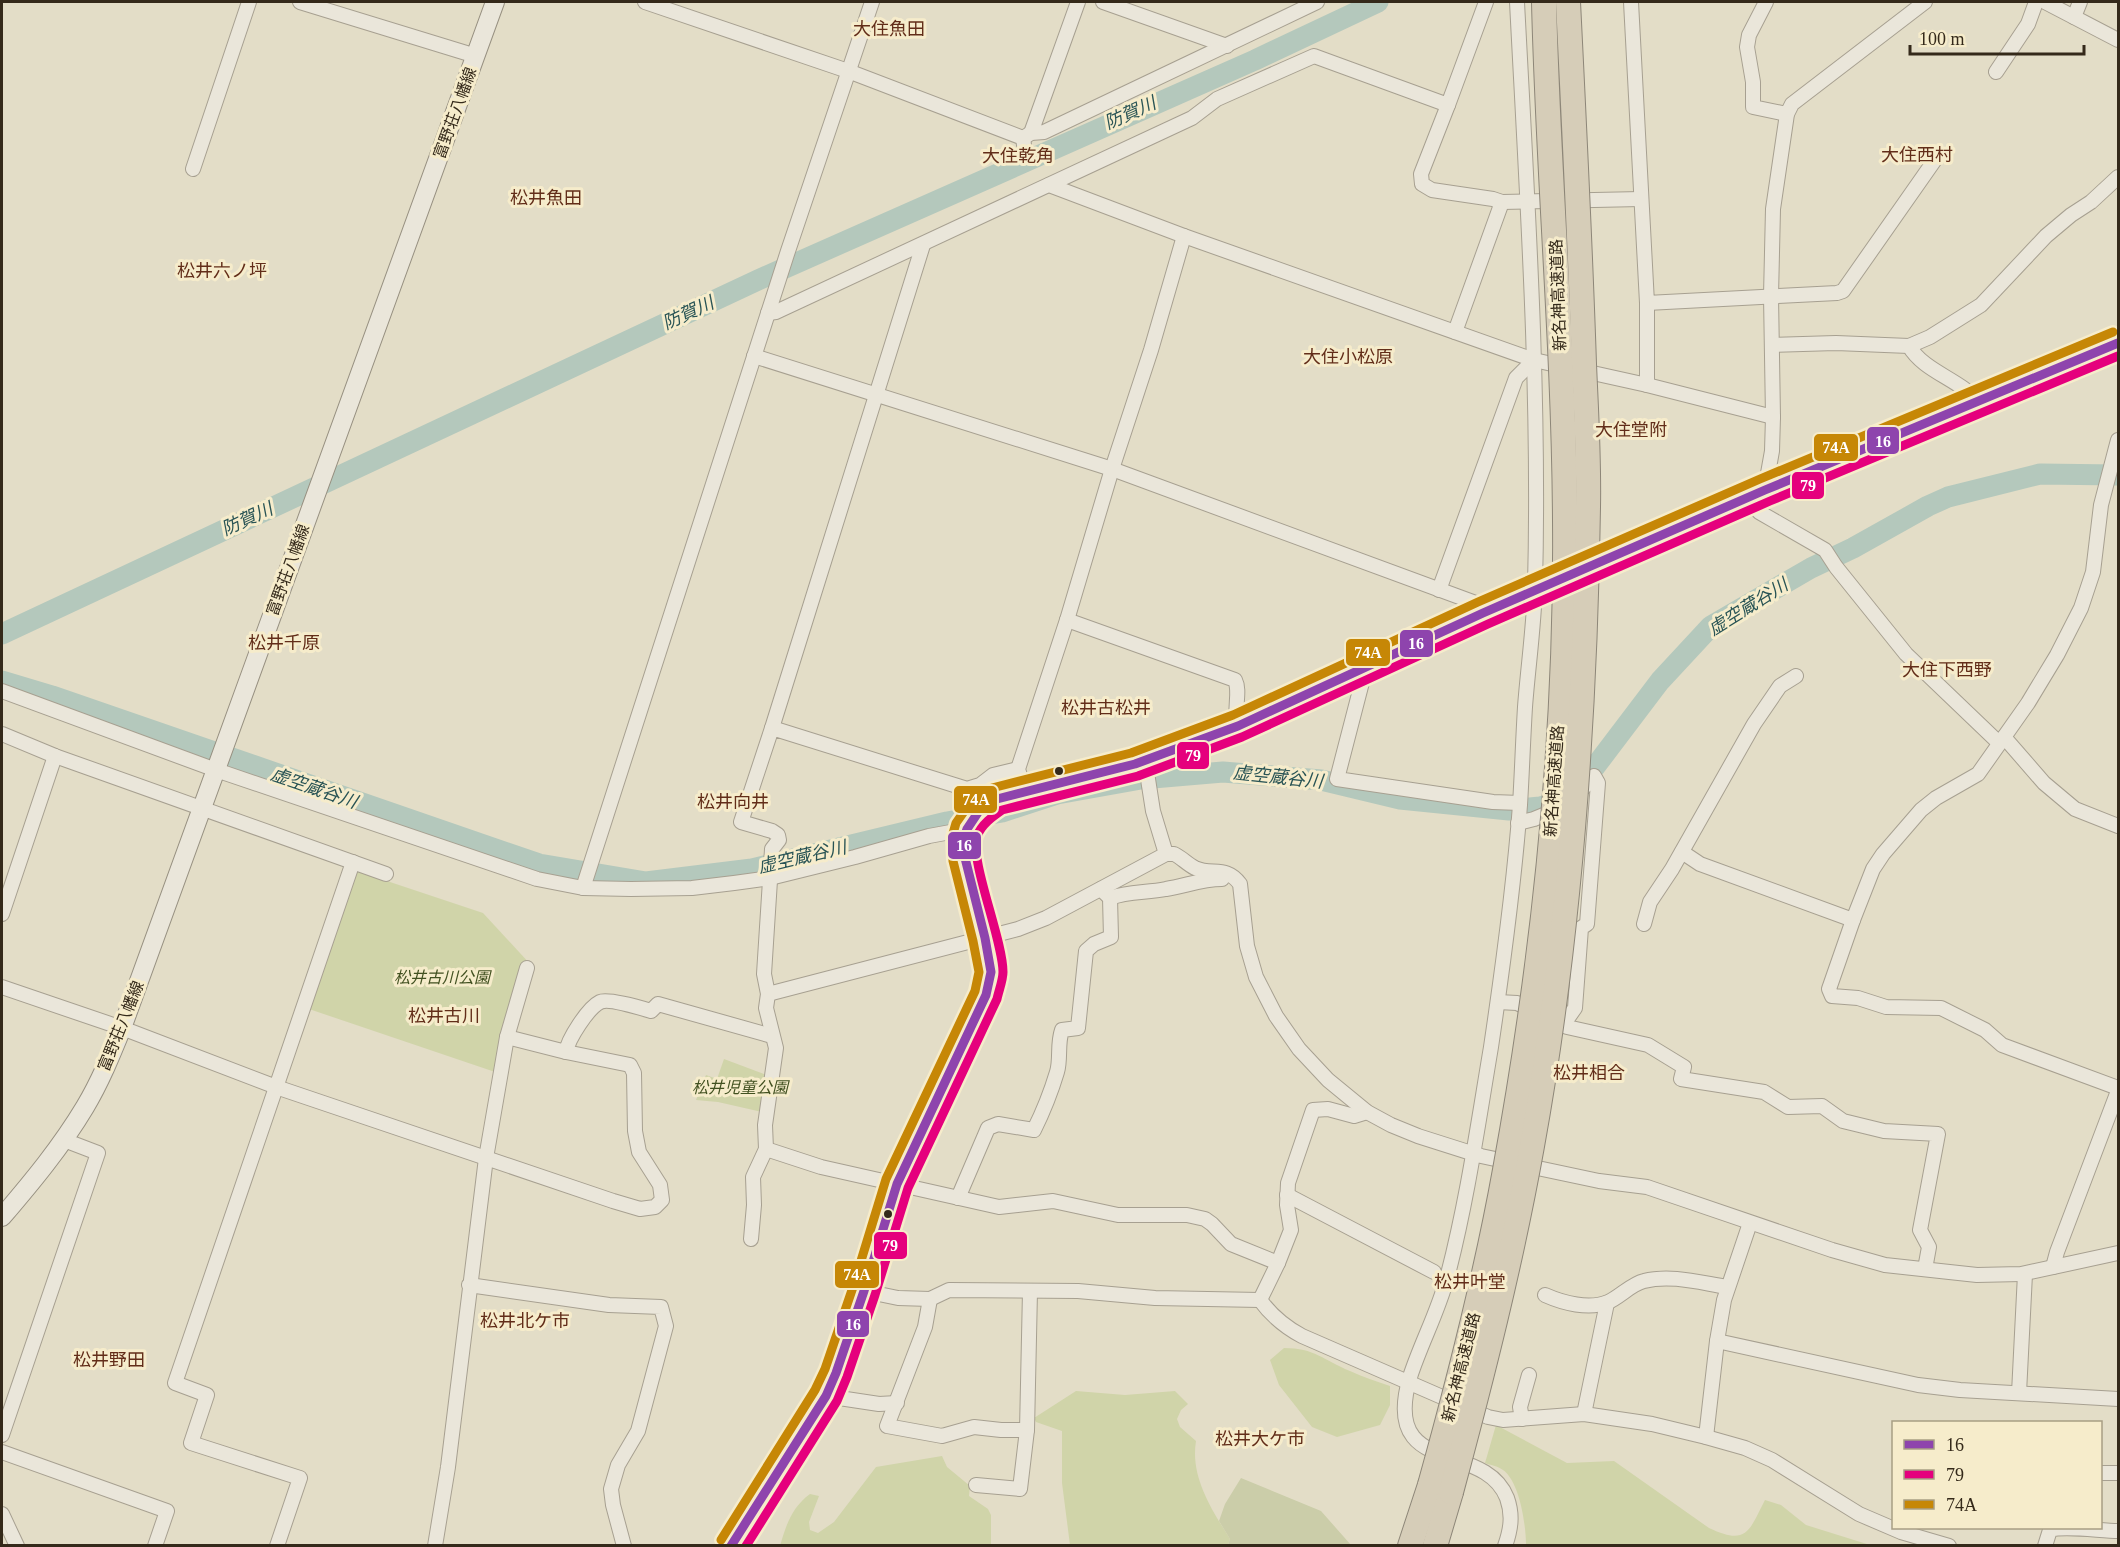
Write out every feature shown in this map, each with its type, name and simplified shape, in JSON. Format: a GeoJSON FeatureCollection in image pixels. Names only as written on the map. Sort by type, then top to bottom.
{"type":"FeatureCollection","features":[{"type":"Feature","properties":{"kind":"highway","name":"新名神高速道路"},"geometry":{"type":"LineString","coordinates":[[1435,1545],[1441,1488],[1505,1172],[1531,1008],[1552,831],[1562,674],[1565,520],[1556,229],[1544,2]]}},
{"type":"Feature","properties":{"kind":"highway","name":"新名神高速道路"},"geometry":{"type":"LineString","coordinates":[[1410,1545],[1441,1488],[1502,1294],[1532,1145],[1556,989],[1575,813],[1585,656],[1588,502],[1579,210],[1568,2]]}},
{"type":"Feature","properties":{"kind":"street"},"geometry":{"type":"LineString","coordinates":[[193,169],[249,2]]}},
{"type":"Feature","properties":{"kind":"street"},"geometry":{"type":"LineString","coordinates":[[300,2],[476,56]]}},
{"type":"Feature","properties":{"kind":"street","name":"富野荘八幡線"},"geometry":{"type":"LineString","coordinates":[[2,1217],[64,1140],[86,1105],[122,1028],[495,2]]}},
{"type":"Feature","properties":{"kind":"street"},"geometry":{"type":"LineString","coordinates":[[645,2],[849,71],[1026,139],[1317,2]]}},
{"type":"Feature","properties":{"kind":"street"},"geometry":{"type":"LineString","coordinates":[[583,888],[786,257],[872,2]]}},
{"type":"Feature","properties":{"kind":"street"},"geometry":{"type":"LineString","coordinates":[[1026,139],[1078,2]]}},
{"type":"Feature","properties":{"kind":"street"},"geometry":{"type":"LineString","coordinates":[[1103,2],[1227,46]]}},
{"type":"Feature","properties":{"kind":"street"},"geometry":{"type":"LineString","coordinates":[[1486,2],[1421,174],[1422,184],[1432,190],[1502,202],[1641,199]]}},
{"type":"Feature","properties":{"kind":"street"},"geometry":{"type":"LineString","coordinates":[[1504,1545],[1511,1522],[1509,1504],[1502,1486],[1488,1473],[1424,1448],[1413,1436],[1407,1423],[1405,1409],[1408,1383],[1447,1279],[1473,1154],[1498,1002],[1511,903],[1520,803],[1535,591],[1534,360],[1517,2]]}},
{"type":"Feature","properties":{"kind":"street"},"geometry":{"type":"LineString","coordinates":[[1631,2],[1647,303],[1647,385]]}},
{"type":"Feature","properties":{"kind":"street"},"geometry":{"type":"LineString","coordinates":[[1766,2],[1749,35],[1747,47],[1753,82],[1754,107],[1787,114]]}},
{"type":"Feature","properties":{"kind":"street"},"geometry":{"type":"LineString","coordinates":[[1925,2],[1792,104],[1787,114],[1773,209],[1772,451],[1759,493],[1759,512],[1825,550],[1906,654],[2002,740],[2044,783],[2075,809],[2118,826]]}},
{"type":"Feature","properties":{"kind":"street"},"geometry":{"type":"LineString","coordinates":[[1996,72],[2028,24],[2036,2]]}},
{"type":"Feature","properties":{"kind":"street"},"geometry":{"type":"LineString","coordinates":[[2045,2],[2118,40]]}},
{"type":"Feature","properties":{"kind":"street"},"geometry":{"type":"LineString","coordinates":[[2074,17],[2080,2]]}},
{"type":"Feature","properties":{"kind":"street"},"geometry":{"type":"LineString","coordinates":[[768,313],[776,312],[923,245],[1192,118],[1217,99],[1314,56],[1448,105]]}},
{"type":"Feature","properties":{"kind":"street"},"geometry":{"type":"LineString","coordinates":[[1647,303],[1843,291],[1939,154]]}},
{"type":"Feature","properties":{"kind":"street"},"geometry":{"type":"LineString","coordinates":[[1772,345],[1836,343],[1909,345],[1930,338],[1981,305],[2046,236],[2091,202],[2118,177]]}},
{"type":"Feature","properties":{"kind":"street"},"geometry":{"type":"LineString","coordinates":[[1049,185],[1184,236],[1534,360],[1647,385],[1773,417]]}},
{"type":"Feature","properties":{"kind":"street"},"geometry":{"type":"LineString","coordinates":[[1455,332],[1502,202]]}},
{"type":"Feature","properties":{"kind":"street"},"geometry":{"type":"LineString","coordinates":[[1024,792],[1018,769],[1068,620],[1184,236]]}},
{"type":"Feature","properties":{"kind":"street"},"geometry":{"type":"LineString","coordinates":[[751,1239],[754,1204],[753,1177],[766,1149],[765,1125],[776,1048],[765,1008],[768,994],[764,974],[772,849],[779,840],[778,835],[772,831],[741,822],[923,245]]}},
{"type":"Feature","properties":{"kind":"street"},"geometry":{"type":"LineString","coordinates":[[2,691],[219,761],[537,879],[583,888],[631,889],[692,888],[770,878],[929,836],[972,821],[997,800],[1145,760],[1238,726],[1483,614],[1759,493],[2118,343]]}},
{"type":"Feature","properties":{"kind":"street"},"geometry":{"type":"LineString","coordinates":[[1909,345],[1912,352],[1972,394],[1978,402]]}},
{"type":"Feature","properties":{"kind":"street"},"geometry":{"type":"LineString","coordinates":[[754,356],[1112,469],[1473,602],[1483,614]]}},
{"type":"Feature","properties":{"kind":"street"},"geometry":{"type":"LineString","coordinates":[[1439,590],[1516,378],[1534,360]]}},
{"type":"Feature","properties":{"kind":"street"},"geometry":{"type":"LineString","coordinates":[[2053,1267],[2118,1089],[2002,1045],[1985,1030],[1941,1008],[1886,1007],[1858,999],[1832,996],[1829,989],[1853,921],[1874,869],[1883,854],[1921,810],[1936,798],[1978,774],[2057,655],[2081,608],[2093,572],[2101,505],[2118,440]]}},
{"type":"Feature","properties":{"kind":"street"},"geometry":{"type":"LineString","coordinates":[[1068,620],[1234,680],[1238,686],[1234,714],[1238,726]]}},
{"type":"Feature","properties":{"kind":"street"},"geometry":{"type":"LineString","coordinates":[[1366,667],[1337,778],[1493,802],[1520,803]]}},
{"type":"Feature","properties":{"kind":"street"},"geometry":{"type":"LineString","coordinates":[[1644,924],[1650,902],[1682,852],[1754,724],[1780,686],[1796,676]]}},
{"type":"Feature","properties":{"kind":"street"},"geometry":{"type":"LineString","coordinates":[[772,728],[968,789],[980,785],[993,775],[1018,769]]}},
{"type":"Feature","properties":{"kind":"street"},"geometry":{"type":"LineString","coordinates":[[2,734],[55,756],[386,874]]}},
{"type":"Feature","properties":{"kind":"street"},"geometry":{"type":"LineString","coordinates":[[2,914],[55,756]]}},
{"type":"Feature","properties":{"kind":"street"},"geometry":{"type":"LineString","coordinates":[[1145,760],[1153,811],[1166,854]]}},
{"type":"Feature","properties":{"kind":"street"},"geometry":{"type":"LineString","coordinates":[[1518,823],[1567,806],[1594,776],[1598,783],[1587,924],[1581,928],[1575,1008],[1563,1025]]}},
{"type":"Feature","properties":{"kind":"street"},"geometry":{"type":"LineString","coordinates":[[731,1545],[761,1502],[826,1396],[864,1291],[897,1184],[986,995],[991,972],[965,858],[964,838],[972,821]]}},
{"type":"Feature","properties":{"kind":"street"},"geometry":{"type":"LineString","coordinates":[[1682,852],[1700,864],[1853,921]]}},
{"type":"Feature","properties":{"kind":"street"},"geometry":{"type":"LineString","coordinates":[[768,994],[1018,929],[1105,894],[1166,854],[1174,854],[1194,868],[1230,874],[1240,884],[1247,946],[1256,977],[1275,1016],[1299,1049],[1328,1080],[1367,1112],[1418,1136],[1473,1154],[1599,1181],[1647,1187],[1885,1266],[1977,1275],[2025,1274],[2118,1253]]}},
{"type":"Feature","properties":{"kind":"street"},"geometry":{"type":"LineString","coordinates":[[277,1545],[300,1478],[191,1443],[207,1395],[175,1383],[352,862]]}},
{"type":"Feature","properties":{"kind":"street"},"geometry":{"type":"LineString","coordinates":[[1105,894],[1164,890],[1206,880],[1236,879]]}},
{"type":"Feature","properties":{"kind":"street"},"geometry":{"type":"LineString","coordinates":[[958,1198],[988,1128],[998,1124],[1034,1130],[1057,1070],[1062,1030],[1078,1028],[1086,951],[1094,944],[1111,937],[1105,894]]}},
{"type":"Feature","properties":{"kind":"street"},"geometry":{"type":"LineString","coordinates":[[1546,947],[1580,952]]}},
{"type":"Feature","properties":{"kind":"street"},"geometry":{"type":"LineString","coordinates":[[435,1545],[448,1467],[486,1158],[507,1037],[527,968]]}},
{"type":"Feature","properties":{"kind":"street"},"geometry":{"type":"LineString","coordinates":[[2,987],[122,1028],[276,1086],[613,1202],[640,1209],[655,1207],[662,1200],[660,1185],[639,1152],[635,1131],[634,1073],[630,1065],[507,1037]]}},
{"type":"Feature","properties":{"kind":"street"},"geometry":{"type":"LineString","coordinates":[[566,1052],[577,1027],[600,1002],[608,1001],[651,1011],[658,1004],[772,1036]]}},
{"type":"Feature","properties":{"kind":"street"},"geometry":{"type":"LineString","coordinates":[[1498,1002],[1518,1003],[1563,1025],[1648,1045],[1684,1067],[1681,1079],[1764,1092],[1788,1107],[1822,1106],[1843,1121],[1884,1131],[1938,1134],[1920,1230],[1929,1247],[1925,1269]]}},
{"type":"Feature","properties":{"kind":"street"},"geometry":{"type":"LineString","coordinates":[[1260,1300],[1278,1263],[1290,1230],[1288,1183],[1313,1110],[1328,1109],[1354,1116],[1367,1112]]}},
{"type":"Feature","properties":{"kind":"street"},"geometry":{"type":"LineString","coordinates":[[2,1435],[98,1153],[64,1140]]}},
{"type":"Feature","properties":{"kind":"street"},"geometry":{"type":"LineString","coordinates":[[766,1149],[821,1167],[999,1207],[1053,1201],[1118,1215],[1187,1215],[1204,1219],[1212,1224],[1231,1244],[1278,1263]]}},
{"type":"Feature","properties":{"kind":"street"},"geometry":{"type":"LineString","coordinates":[[1287,1195],[1434,1272]]}},
{"type":"Feature","properties":{"kind":"street"},"geometry":{"type":"LineString","coordinates":[[1706,1437],[1717,1341],[1727,1287],[1750,1223]]}},
{"type":"Feature","properties":{"kind":"street"},"geometry":{"type":"LineString","coordinates":[[2019,1394],[2025,1274]]}},
{"type":"Feature","properties":{"kind":"street"},"geometry":{"type":"LineString","coordinates":[[1545,1295],[1560,1302],[1584,1305],[1607,1303],[1643,1281],[1673,1278],[1727,1287]]}},
{"type":"Feature","properties":{"kind":"street"},"geometry":{"type":"LineString","coordinates":[[469,1285],[609,1305],[661,1307],[666,1326],[638,1431],[618,1465],[611,1489],[624,1545]]}},
{"type":"Feature","properties":{"kind":"street"},"geometry":{"type":"LineString","coordinates":[[864,1291],[898,1298],[930,1299],[949,1290],[1078,1292],[1155,1298],[1260,1300]]}},
{"type":"Feature","properties":{"kind":"street"},"geometry":{"type":"LineString","coordinates":[[976,1485],[1020,1489],[1027,1430],[1030,1291]]}},
{"type":"Feature","properties":{"kind":"street"},"geometry":{"type":"LineString","coordinates":[[930,1299],[925,1327],[887,1426],[942,1436],[974,1427],[1027,1430]]}},
{"type":"Feature","properties":{"kind":"street"},"geometry":{"type":"LineString","coordinates":[[1260,1300],[1267,1310],[1288,1328],[1302,1336],[1488,1417],[1503,1420],[1584,1414],[1652,1424],[1706,1437],[1745,1448],[1772,1460],[1859,1514],[1892,1528]]}},
{"type":"Feature","properties":{"kind":"street"},"geometry":{"type":"LineString","coordinates":[[1584,1414],[1607,1303]]}},
{"type":"Feature","properties":{"kind":"street"},"geometry":{"type":"LineString","coordinates":[[1717,1341],[1918,1384],[1960,1390],[2118,1399]]}},
{"type":"Feature","properties":{"kind":"street"},"geometry":{"type":"LineString","coordinates":[[1522,1419],[1520,1407],[1529,1375]]}},
{"type":"Feature","properties":{"kind":"street"},"geometry":{"type":"LineString","coordinates":[[826,1396],[879,1404],[897,1403]]}},
{"type":"Feature","properties":{"kind":"street"},"geometry":{"type":"LineString","coordinates":[[2,1452],[167,1511],[155,1545]]}},
{"type":"Feature","properties":{"kind":"street"},"geometry":{"type":"LineString","coordinates":[[2102,1473],[2118,1473]]}},
{"type":"Feature","properties":{"kind":"street"},"geometry":{"type":"LineString","coordinates":[[2,1514],[17,1545]]}},
{"type":"Feature","properties":{"kind":"street"},"geometry":{"type":"LineString","coordinates":[[1894,1529],[1949,1545]]}},
{"type":"Feature","properties":{"kind":"street"},"geometry":{"type":"LineString","coordinates":[[2045,1545],[2052,1529]]}},
{"type":"Feature","properties":{"kind":"street"},"geometry":{"type":"LineString","coordinates":[[2073,1529],[2099,1532],[2118,1531]]}},
{"type":"Feature","properties":{"kind":"green space","name":"松井古川公園"},"geometry":{"type":"Polygon","coordinates":[[[354,870],[483,913],[531,965],[498,1073],[306,1008],[354,870]]]}},
{"type":"Feature","properties":{"kind":"green space","name":"松井児童公園"},"geometry":{"type":"Polygon","coordinates":[[[724,1059],[769,1076],[762,1112],[718,1102],[696,1100],[706,1075],[717,1079],[724,1059]]]}},
{"type":"Feature","properties":{"kind":"green space"},"geometry":{"type":"Polygon","coordinates":[[[1284,1348],[1311,1352],[1355,1373],[1390,1386],[1390,1405],[1380,1425],[1337,1437],[1312,1427],[1279,1385],[1270,1360],[1284,1348]]]}},
{"type":"Feature","properties":{"kind":"green space"},"geometry":{"type":"Polygon","coordinates":[[[1076,1391],[1125,1395],[1175,1391],[1188,1404],[1181,1410],[1177,1419],[1180,1427],[1196,1441],[1196,1467],[1199,1480],[1210,1505],[1230,1539],[1228,1545],[1070,1545],[1062,1483],[1062,1431],[1036,1422],[1034,1418],[1076,1391]]]}},
{"type":"Feature","properties":{"kind":"green space"},"geometry":{"type":"Polygon","coordinates":[[[1496,1425],[1567,1463],[1614,1461],[1709,1528],[1722,1533],[1732,1536],[1745,1532],[1755,1520],[1765,1500],[1781,1505],[1806,1525],[1870,1545],[1526,1545],[1523,1516],[1514,1484],[1503,1470],[1485,1463],[1496,1425]]]}},
{"type":"Feature","properties":{"kind":"green space"},"geometry":{"type":"Polygon","coordinates":[[[942,1456],[947,1467],[970,1486],[969,1496],[988,1509],[991,1515],[991,1545],[780,1546],[790,1517],[810,1494],[819,1496],[809,1522],[810,1530],[818,1533],[834,1522],[876,1467],[942,1456]]]}},
{"type":"Feature","properties":{"kind":"green space"},"geometry":{"type":"Polygon","coordinates":[[[1241,1478],[1321,1511],[1351,1545],[1228,1545],[1230,1539],[1219,1521],[1225,1504],[1241,1478]]]}},
{"type":"Feature","properties":{"kind":"waterway","name":"防賀川"},"geometry":{"type":"LineString","coordinates":[[2,634],[758,280],[1255,60],[1378,2]]}},
{"type":"Feature","properties":{"kind":"waterway","name":"虚空蔵谷川"},"geometry":{"type":"LineString","coordinates":[[2,681],[52,696],[539,864],[646,882],[752,869],[947,822],[1002,812],[1057,794],[1141,779],[1223,772],[1321,780],[1400,799],[1509,810],[1540,807],[1561,801],[1588,776],[1660,681],[1711,626],[1811,568],[1948,497],[2040,474],[2118,475]]}},
{"type":"Feature","properties":{"kind":"transit line","name":"74A"},"geometry":{"type":"LineString","coordinates":[[721,1540],[815,1390],[825,1369],[886,1179],[975,991],[979,972],[953,861],[952,837],[956,823],[970,803],[992,788],[1131,753],[1233,715],[1478,602],[1760,479],[2113,332]]}},
{"type":"Feature","properties":{"kind":"transit line","name":"16"},"geometry":{"type":"LineString","coordinates":[[731,1546],[826,1396],[864,1291],[897,1184],[986,995],[991,972],[965,858],[964,838],[979,811],[997,799],[1135,764],[1238,726],[1483,613],[1765,490],[2118,343]]}},
{"type":"Feature","properties":{"kind":"transit line","name":"79"},"geometry":{"type":"LineString","coordinates":[[746,1546],[837,1401],[875,1295],[908,1188],[997,999],[1003,975],[1002,958],[982,881],[976,847],[977,836],[984,824],[1002,810],[1138,776],[1242,737],[1488,624],[1770,501],[2118,356]]}},
{"type":"Feature","properties":{"kind":"district","name":"大住魚田"},"geometry":{"type":"Point","coordinates":[889,29]}},
{"type":"Feature","properties":{"kind":"district","name":"大住西村"},"geometry":{"type":"Point","coordinates":[1917,155]}},
{"type":"Feature","properties":{"kind":"district","name":"大住乾角"},"geometry":{"type":"Point","coordinates":[1018,156]}},
{"type":"Feature","properties":{"kind":"district","name":"松井魚田"},"geometry":{"type":"Point","coordinates":[546,198]}},
{"type":"Feature","properties":{"kind":"district","name":"松井六ノ坪"},"geometry":{"type":"Point","coordinates":[222,271]}},
{"type":"Feature","properties":{"kind":"district","name":"大住小松原"},"geometry":{"type":"Point","coordinates":[1348,357]}},
{"type":"Feature","properties":{"kind":"district","name":"大住堂附"},"geometry":{"type":"Point","coordinates":[1631,430]}},
{"type":"Feature","properties":{"kind":"district","name":"松井千原"},"geometry":{"type":"Point","coordinates":[284,643]}},
{"type":"Feature","properties":{"kind":"district","name":"大住下西野"},"geometry":{"type":"Point","coordinates":[1947,670]}},
{"type":"Feature","properties":{"kind":"district","name":"松井古松井"},"geometry":{"type":"Point","coordinates":[1106,708]}},
{"type":"Feature","properties":{"kind":"district","name":"松井向井"},"geometry":{"type":"Point","coordinates":[733,802]}},
{"type":"Feature","properties":{"kind":"district","name":"松井古川"},"geometry":{"type":"Point","coordinates":[444,1016]}},
{"type":"Feature","properties":{"kind":"district","name":"松井相合"},"geometry":{"type":"Point","coordinates":[1589,1073]}},
{"type":"Feature","properties":{"kind":"district","name":"松井叶堂"},"geometry":{"type":"Point","coordinates":[1470,1282]}},
{"type":"Feature","properties":{"kind":"district","name":"松井北ケ市"},"geometry":{"type":"Point","coordinates":[525,1321]}},
{"type":"Feature","properties":{"kind":"district","name":"松井野田"},"geometry":{"type":"Point","coordinates":[109,1360]}},
{"type":"Feature","properties":{"kind":"district","name":"松井大ケ市"},"geometry":{"type":"Point","coordinates":[1260,1439]}}]}
